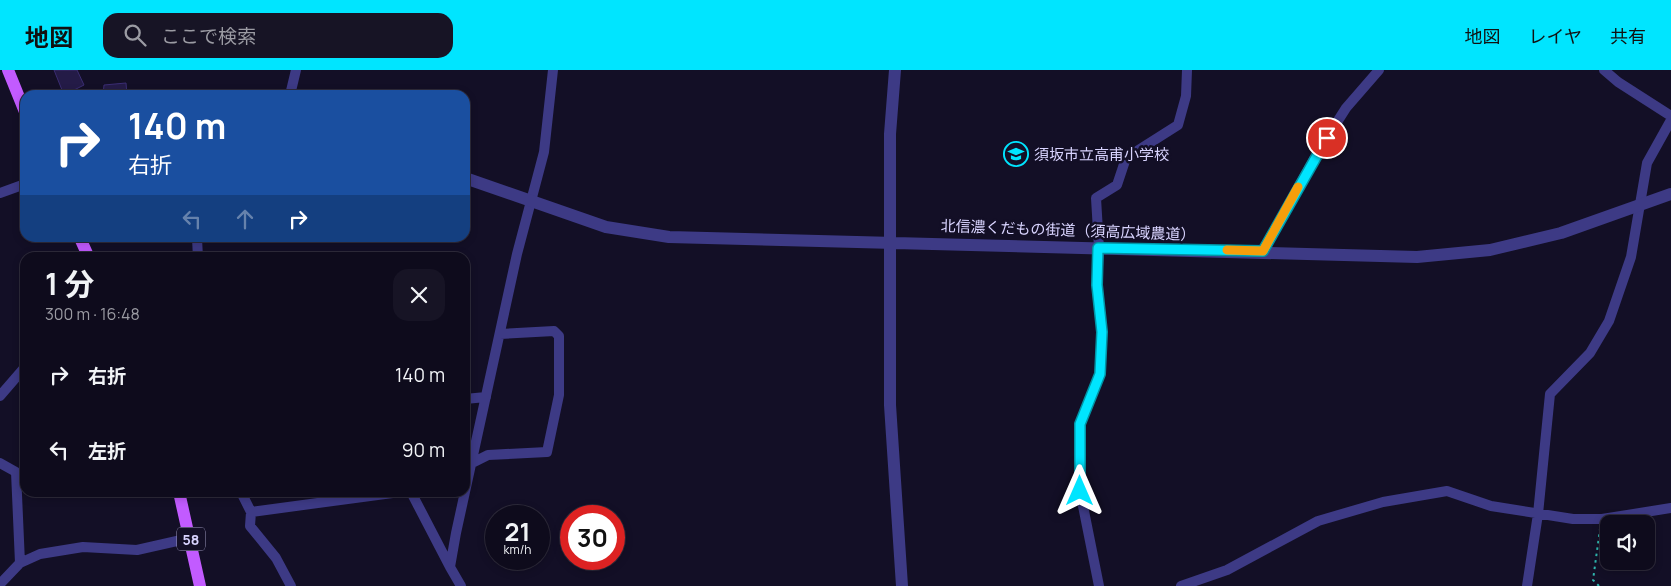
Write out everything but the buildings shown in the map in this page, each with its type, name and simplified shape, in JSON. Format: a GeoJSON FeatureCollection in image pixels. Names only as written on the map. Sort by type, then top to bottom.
{"type":"FeatureCollection","features":[{"type":"Feature","properties":{"kind":"main road"},"geometry":{"type":"LineString","coordinates":[[8,70],[20,100]]}},
{"type":"Feature","properties":{"kind":"main road","name":"58"},"geometry":{"type":"LineString","coordinates":[[180,497],[200,586]]}},
{"type":"Feature","properties":{"kind":"street"},"geometry":{"type":"LineString","coordinates":[[291,90],[296,70]]}},
{"type":"Feature","properties":{"kind":"street"},"geometry":{"type":"LineString","coordinates":[[470,457],[544,152],[553,70]]}},
{"type":"Feature","properties":{"kind":"street"},"geometry":{"type":"LineString","coordinates":[[895,70],[890,134],[890,405],[902,586]]}},
{"type":"Feature","properties":{"kind":"street"},"geometry":{"type":"LineString","coordinates":[[1099,586],[1080,491],[1080,424],[1100,374],[1102,332],[1097,285],[1096,198],[1116,185],[1126,158],[1178,125],[1186,96],[1187,70]]}},
{"type":"Feature","properties":{"kind":"street"},"geometry":{"type":"LineString","coordinates":[[1263,251],[1318,152],[1341,116],[1379,70]]}},
{"type":"Feature","properties":{"kind":"street"},"geometry":{"type":"LineString","coordinates":[[1527,586],[1538,514],[1550,394],[1590,353],[1609,321],[1630,257],[1647,163],[1671,118],[1618,82],[1604,70]]}},
{"type":"Feature","properties":{"kind":"street","name":"北信濃くだもの街道（須高広域農道）"},"geometry":{"type":"LineString","coordinates":[[470,180],[606,227],[669,237],[891,241],[1417,257],[1490,250],[1561,233],[1671,194]]}},
{"type":"Feature","properties":{"kind":"street"},"geometry":{"type":"LineString","coordinates":[[0,192],[20,186]]}},
{"type":"Feature","properties":{"kind":"street"},"geometry":{"type":"LineString","coordinates":[[470,464],[488,455],[547,452],[559,395],[559,336],[554,331],[500,334]]}},
{"type":"Feature","properties":{"kind":"street"},"geometry":{"type":"LineString","coordinates":[[0,396],[20,373]]}},
{"type":"Feature","properties":{"kind":"street"},"geometry":{"type":"LineString","coordinates":[[470,398],[486,396]]}},
{"type":"Feature","properties":{"kind":"street"},"geometry":{"type":"LineString","coordinates":[[0,463],[16,472],[20,563]]}},
{"type":"Feature","properties":{"kind":"street"},"geometry":{"type":"LineString","coordinates":[[1181,586],[1228,570],[1318,521],[1383,502],[1447,491],[1491,506],[1574,519],[1600,519]]}},
{"type":"Feature","properties":{"kind":"street"},"geometry":{"type":"LineString","coordinates":[[244,497],[251,512],[250,526],[276,558],[291,586]]}},
{"type":"Feature","properties":{"kind":"street"},"geometry":{"type":"LineString","coordinates":[[251,512],[363,497]]}},
{"type":"Feature","properties":{"kind":"street"},"geometry":{"type":"LineString","coordinates":[[414,497],[461,586]]}},
{"type":"Feature","properties":{"kind":"street"},"geometry":{"type":"LineString","coordinates":[[450,567],[462,497]]}},
{"type":"Feature","properties":{"kind":"street"},"geometry":{"type":"LineString","coordinates":[[1627,515],[1671,508]]}},
{"type":"Feature","properties":{"kind":"street"},"geometry":{"type":"LineString","coordinates":[[0,584],[20,563],[40,554],[82,547],[137,550],[190,538]]}},
{"type":"Feature","properties":{"kind":"path"},"geometry":{"type":"LineString","coordinates":[[1599,586],[1593,580],[1600,533]]}},
{"type":"Feature","properties":{"kind":"slow traffic"},"geometry":{"type":"LineString","coordinates":[[1227,250],[1263,251],[1298,187]]}},
{"type":"Feature","properties":{"kind":"place","name":"須坂市立高甫小学校"},"geometry":{"type":"Point","coordinates":[1016,154]}},
{"type":"Feature","properties":{"kind":"route"},"geometry":{"type":"LineString","coordinates":[[1080,491],[1080,424],[1100,374],[1102,332],[1097,285],[1098,248],[1263,251],[1327,138]]}}]}
